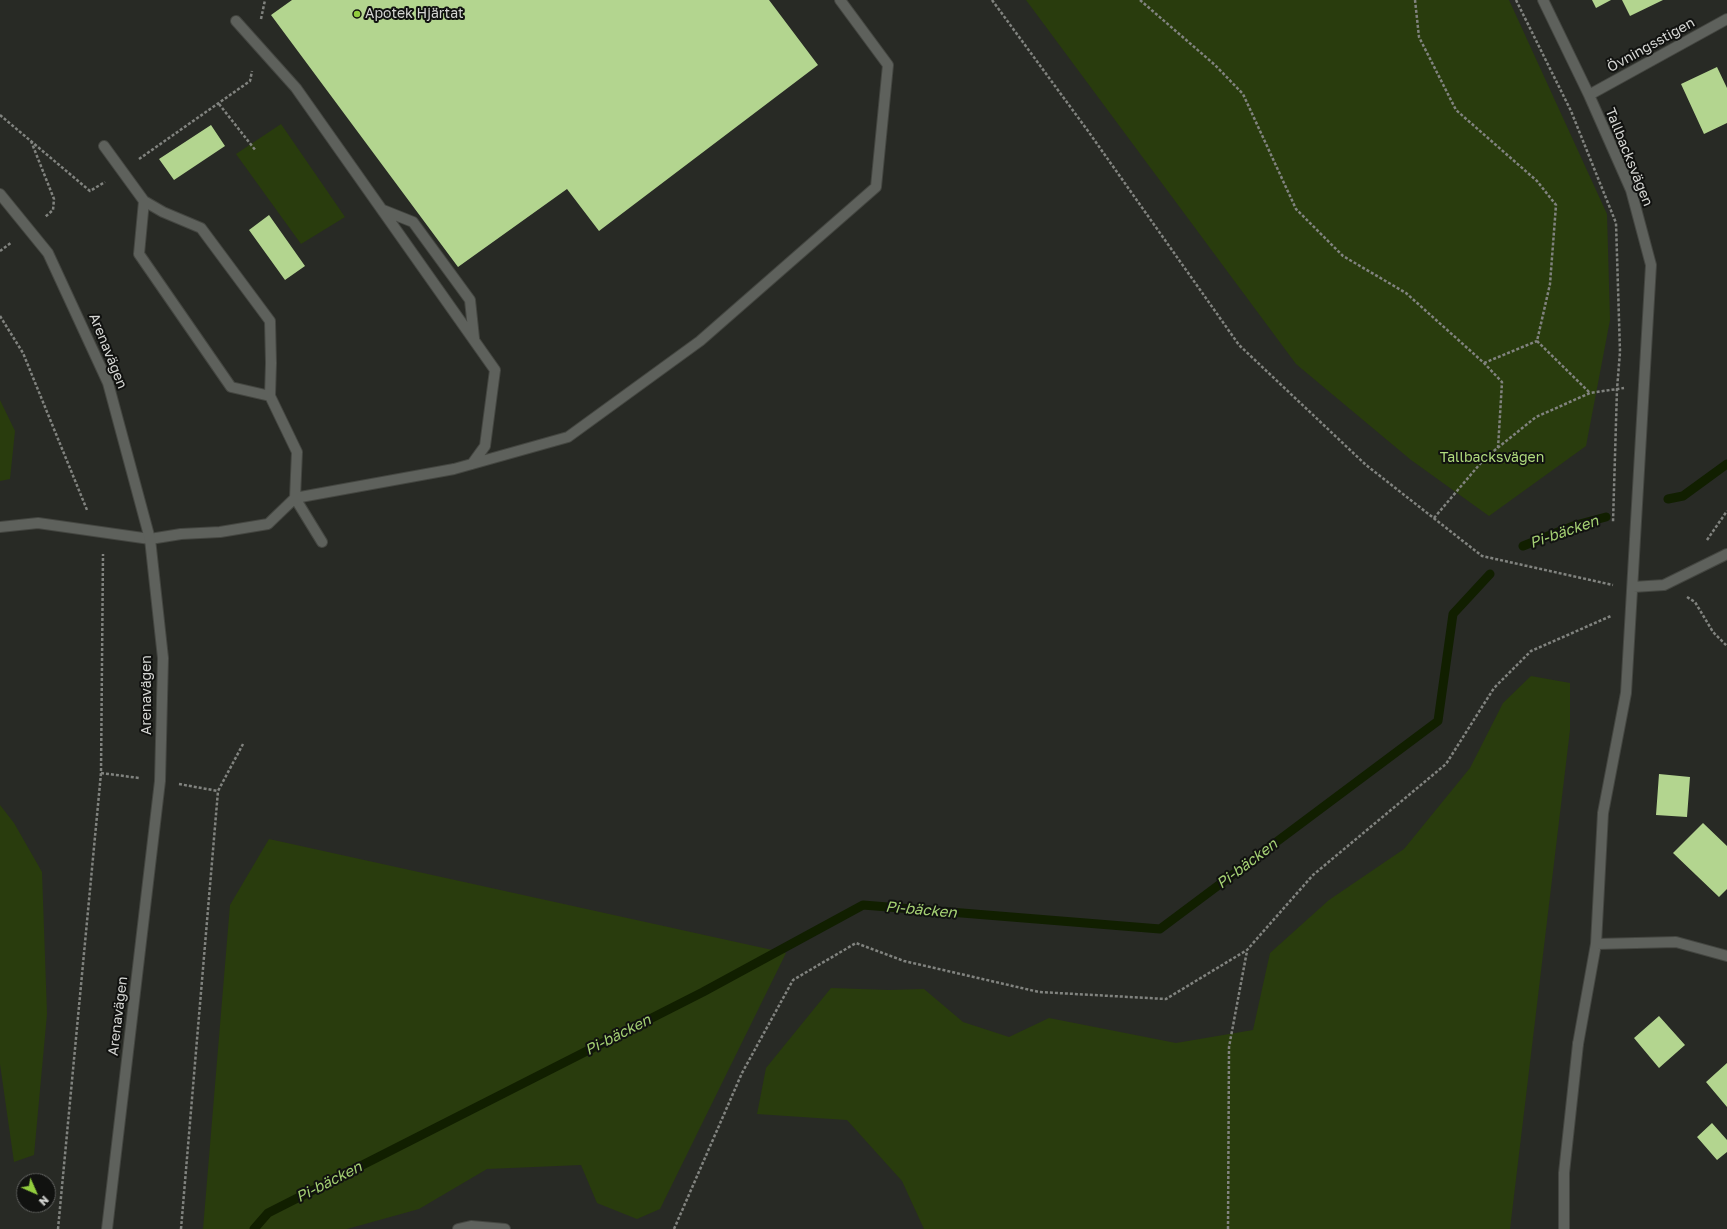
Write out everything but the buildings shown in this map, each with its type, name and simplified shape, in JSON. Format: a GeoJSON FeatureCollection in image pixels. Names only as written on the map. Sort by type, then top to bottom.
{"type":"FeatureCollection","features":[{"type":"Feature","properties":{"kind":"street"},"geometry":{"type":"LineString","coordinates":[[0,527],[38,523],[150,539],[181,534],[220,532],[268,524],[296,498],[472,464],[568,436],[700,341],[876,187],[888,65],[840,0]]}},
{"type":"Feature","properties":{"kind":"street","name":"Tallbacksvägen"},"geometry":{"type":"LineString","coordinates":[[1543,0],[1589,95],[1631,190],[1651,265],[1626,693],[1603,813],[1596,944],[1578,1044],[1564,1173],[1564,1229]]}},
{"type":"Feature","properties":{"kind":"street","name":"Övningsstigen"},"geometry":{"type":"LineString","coordinates":[[1589,95],[1727,20]]}},
{"type":"Feature","properties":{"kind":"street"},"geometry":{"type":"LineString","coordinates":[[236,21],[296,88],[495,370],[485,446],[472,464]]}},
{"type":"Feature","properties":{"kind":"street"},"geometry":{"type":"LineString","coordinates":[[104,146],[144,201],[163,212],[201,228],[270,321],[270,396],[297,452],[296,498],[322,542]]}},
{"type":"Feature","properties":{"kind":"street","name":"Arenavägen"},"geometry":{"type":"LineString","coordinates":[[0,194],[48,253],[108,383],[150,539],[163,658],[160,782],[107,1229]]}},
{"type":"Feature","properties":{"kind":"street"},"geometry":{"type":"LineString","coordinates":[[144,201],[139,254],[231,387],[270,396]]}},
{"type":"Feature","properties":{"kind":"street"},"geometry":{"type":"LineString","coordinates":[[383,210],[413,222],[470,300],[474,340]]}},
{"type":"Feature","properties":{"kind":"street"},"geometry":{"type":"LineString","coordinates":[[1633,587],[1664,585],[1727,554]]}},
{"type":"Feature","properties":{"kind":"street"},"geometry":{"type":"LineString","coordinates":[[1596,944],[1676,942],[1727,956]]}},
{"type":"Feature","properties":{"kind":"street"},"geometry":{"type":"LineString","coordinates":[[458,1229],[471,1226],[505,1229]]}},
{"type":"Feature","properties":{"kind":"path"},"geometry":{"type":"LineString","coordinates":[[0,115],[90,191],[122,171],[250,81],[265,0]]}},
{"type":"Feature","properties":{"kind":"path"},"geometry":{"type":"LineString","coordinates":[[992,0],[1093,138],[1239,345],[1366,465],[1482,556],[1612,585],[1633,587]]}},
{"type":"Feature","properties":{"kind":"path"},"geometry":{"type":"LineString","coordinates":[[1140,0],[1215,65],[1243,94],[1296,209],[1343,256],[1406,293],[1484,363],[1502,382],[1498,448]]}},
{"type":"Feature","properties":{"kind":"path"},"geometry":{"type":"LineString","coordinates":[[1415,0],[1419,37],[1456,110],[1537,181],[1556,205],[1550,284],[1537,341]]}},
{"type":"Feature","properties":{"kind":"path"},"geometry":{"type":"LineString","coordinates":[[1516,0],[1571,111],[1616,223],[1620,352],[1617,389],[1613,530]]}},
{"type":"Feature","properties":{"kind":"path"},"geometry":{"type":"LineString","coordinates":[[219,104],[256,151]]}},
{"type":"Feature","properties":{"kind":"path"},"geometry":{"type":"LineString","coordinates":[[0,251],[53,210],[54,198],[30,140]]}},
{"type":"Feature","properties":{"kind":"path"},"geometry":{"type":"LineString","coordinates":[[0,316],[22,353],[103,548],[101,773],[58,1229]]}},
{"type":"Feature","properties":{"kind":"path"},"geometry":{"type":"LineString","coordinates":[[1484,363],[1537,341]]}},
{"type":"Feature","properties":{"kind":"path"},"geometry":{"type":"LineString","coordinates":[[1537,341],[1590,393]]}},
{"type":"Feature","properties":{"kind":"path"},"geometry":{"type":"LineString","coordinates":[[1434,518],[1485,458],[1536,417],[1590,393],[1644,385]]}},
{"type":"Feature","properties":{"kind":"path"},"geometry":{"type":"LineString","coordinates":[[1612,577],[1613,592]]}},
{"type":"Feature","properties":{"kind":"path"},"geometry":{"type":"LineString","coordinates":[[1664,585],[1695,602],[1713,632],[1727,646]]}},
{"type":"Feature","properties":{"kind":"path"},"geometry":{"type":"LineString","coordinates":[[674,1229],[742,1073],[793,980],[856,943],[904,961],[1039,992],[1166,999],[1247,950],[1313,875],[1446,764],[1494,688],[1531,651],[1617,613]]}},
{"type":"Feature","properties":{"kind":"path"},"geometry":{"type":"LineString","coordinates":[[180,1229],[218,791],[243,744]]}},
{"type":"Feature","properties":{"kind":"path"},"geometry":{"type":"LineString","coordinates":[[1228,1229],[1229,1047],[1247,950]]}},
{"type":"Feature","properties":{"kind":"green space"},"geometry":{"type":"Polygon","coordinates":[[[1026,0],[1509,0],[1607,214],[1610,320],[1586,446],[1489,516],[1411,460],[1296,364],[1026,0]]]}},
{"type":"Feature","properties":{"kind":"green space"},"geometry":{"type":"Polygon","coordinates":[[[281,124],[345,217],[301,244],[236,154],[281,124]]]}},
{"type":"Feature","properties":{"kind":"green space"},"geometry":{"type":"Polygon","coordinates":[[[0,400],[15,431],[10,479],[0,481],[0,400]]]}},
{"type":"Feature","properties":{"kind":"green space"},"geometry":{"type":"Polygon","coordinates":[[[1531,676],[1570,683],[1570,730],[1510,1229],[924,1229],[902,1181],[847,1120],[757,1114],[766,1068],[831,988],[889,990],[924,989],[963,1022],[1009,1037],[1049,1018],[1176,1043],[1253,1030],[1270,953],[1329,900],[1404,849],[1470,768],[1503,703],[1531,676]]]}},
{"type":"Feature","properties":{"kind":"green space"},"geometry":{"type":"Polygon","coordinates":[[[0,805],[14,823],[42,872],[47,1014],[34,1155],[14,1162],[0,1064],[0,805]]]}},
{"type":"Feature","properties":{"kind":"green space"},"geometry":{"type":"Polygon","coordinates":[[[269,839],[786,953],[660,1209],[637,1219],[597,1203],[581,1165],[487,1169],[419,1209],[347,1229],[203,1229],[230,905],[269,839]]]}},
{"type":"Feature","properties":{"kind":"waterway","name":"Pi-bäcken"},"geometry":{"type":"LineString","coordinates":[[1668,499],[1683,496],[1727,464]]}},
{"type":"Feature","properties":{"kind":"waterway","name":"Pi-bäcken"},"geometry":{"type":"LineString","coordinates":[[1523,546],[1576,525],[1606,517]]}},
{"type":"Feature","properties":{"kind":"waterway","name":"Pi-bäcken"},"geometry":{"type":"LineString","coordinates":[[254,1229],[268,1213],[703,992],[863,905],[1160,929],[1438,721],[1453,614],[1490,574]]}},
{"type":"Feature","properties":{"kind":"place","name":"Apotek Hjärtat"},"geometry":{"type":"Point","coordinates":[357,14]}}]}
